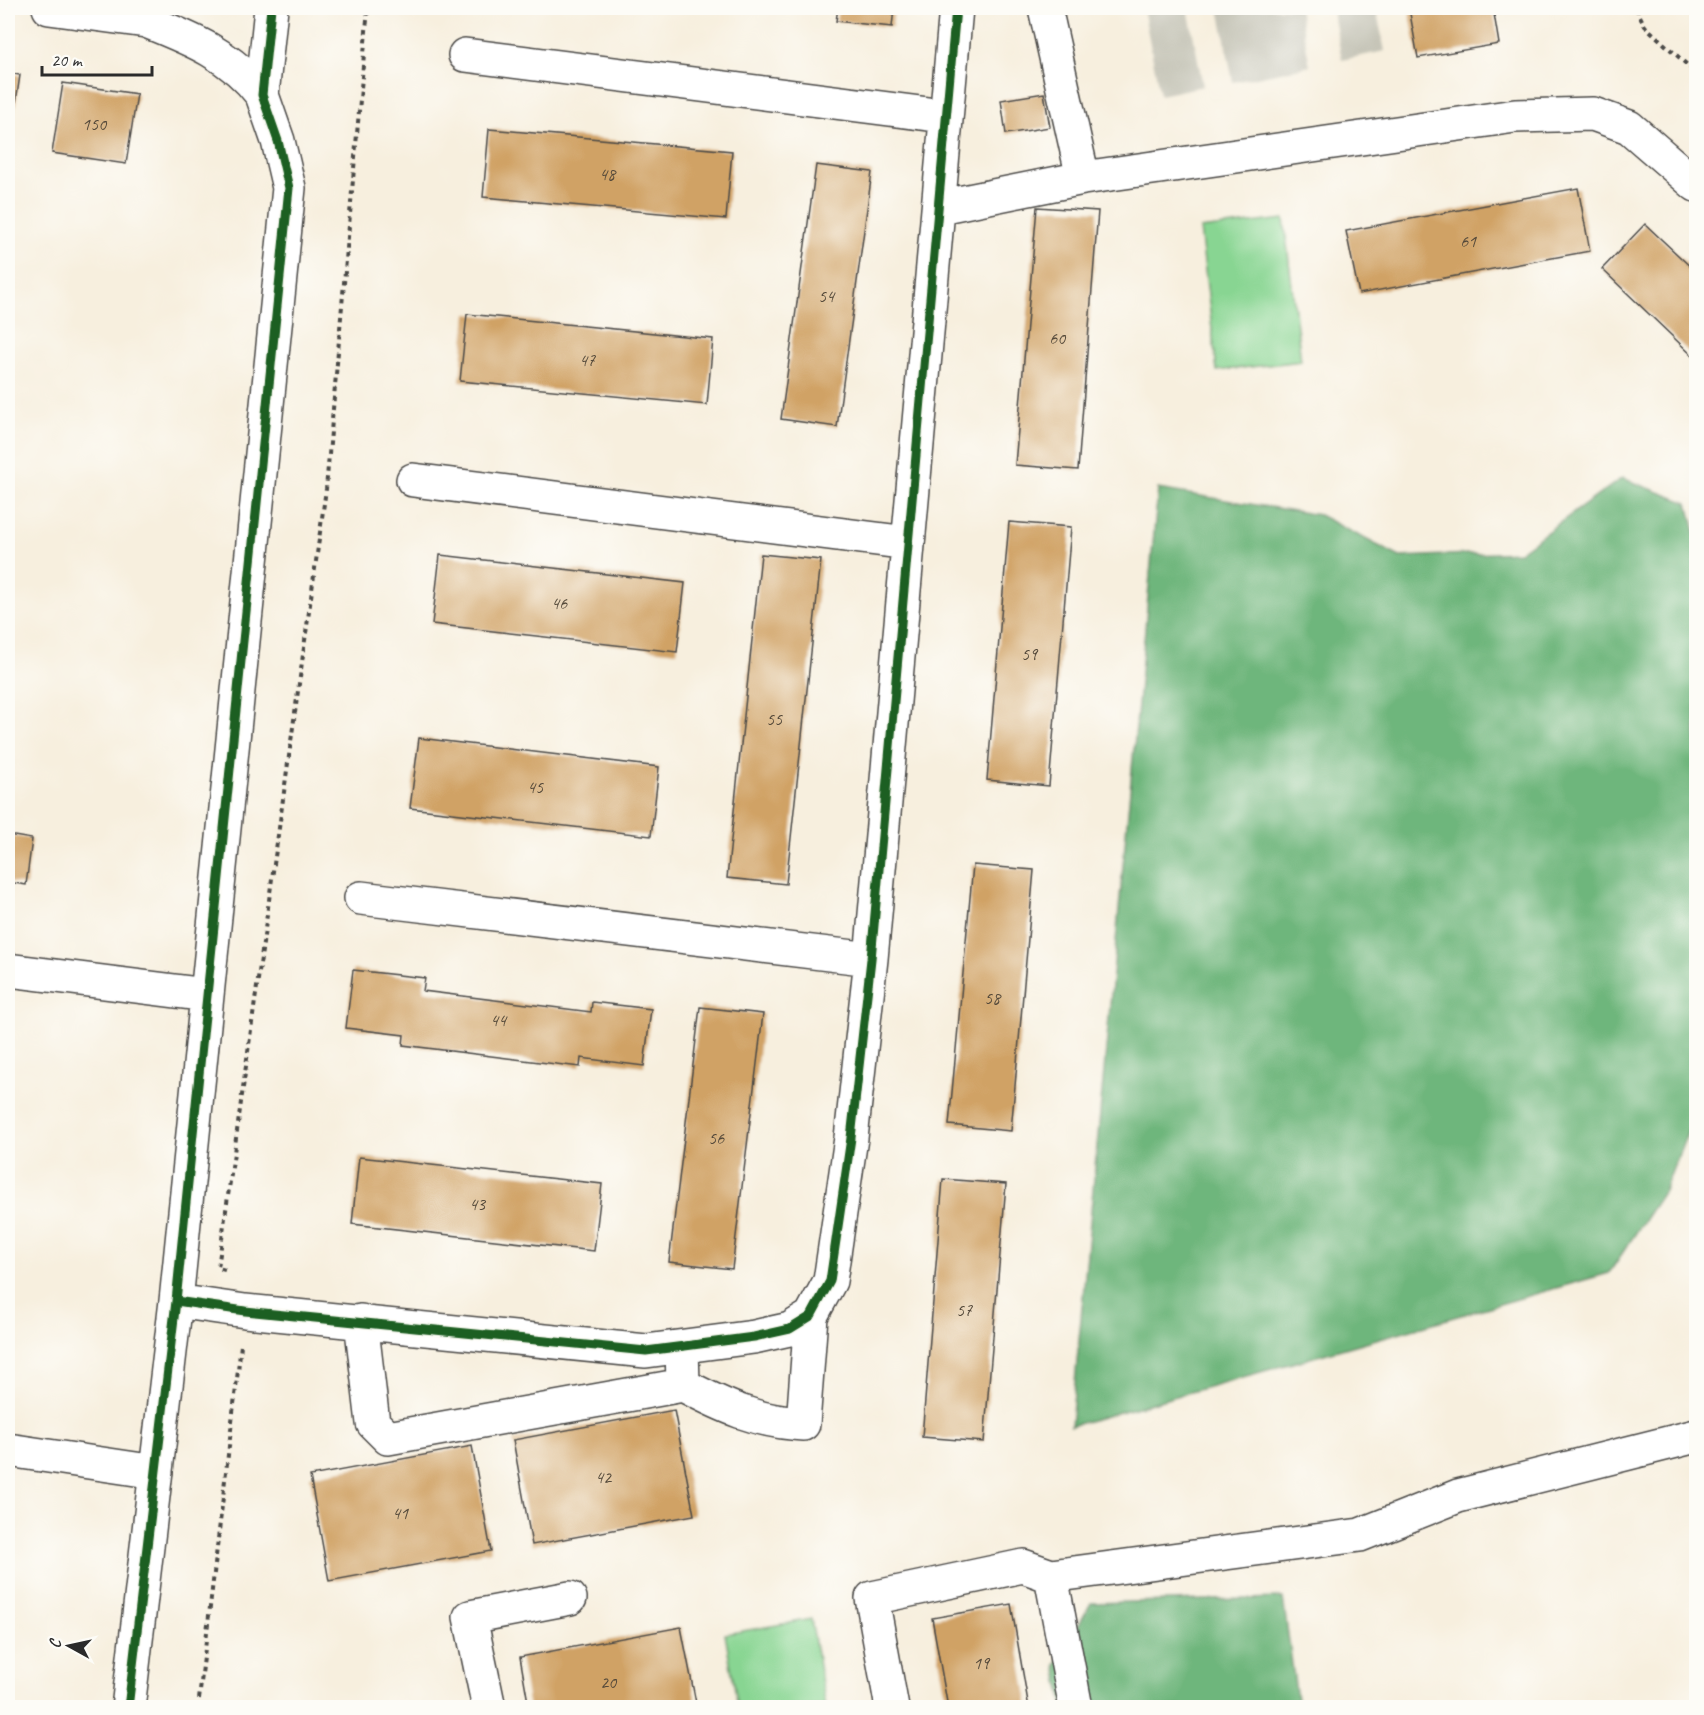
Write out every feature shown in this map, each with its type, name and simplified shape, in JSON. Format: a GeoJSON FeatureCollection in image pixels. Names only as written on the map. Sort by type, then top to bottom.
{"type":"FeatureCollection","features":[{"type":"Feature","properties":{"kind":"street"},"geometry":{"type":"LineString","coordinates":[[49,8],[147,14],[225,57],[247,74],[262,95],[278,141],[289,188],[176,1301],[128,1707]]}},
{"type":"Feature","properties":{"kind":"street"},"geometry":{"type":"LineString","coordinates":[[262,95],[271,8]]}},
{"type":"Feature","properties":{"kind":"street"},"geometry":{"type":"LineString","coordinates":[[361,1321],[373,1424],[388,1438],[683,1385],[730,1410],[780,1423],[803,1424],[811,1316],[830,1281],[851,1138],[872,959],[939,207],[944,116],[956,8]]}},
{"type":"Feature","properties":{"kind":"street"},"geometry":{"type":"LineString","coordinates":[[1046,8],[1083,178]]}},
{"type":"Feature","properties":{"kind":"street"},"geometry":{"type":"LineString","coordinates":[[465,55],[944,116]]}},
{"type":"Feature","properties":{"kind":"street"},"geometry":{"type":"LineString","coordinates":[[939,207],[1083,178],[1515,116],[1593,114],[1629,127],[1696,185]]}},
{"type":"Feature","properties":{"kind":"street"},"geometry":{"type":"LineString","coordinates":[[413,480],[908,543]]}},
{"type":"Feature","properties":{"kind":"street"},"geometry":{"type":"LineString","coordinates":[[361,898],[872,959]]}},
{"type":"Feature","properties":{"kind":"street"},"geometry":{"type":"LineString","coordinates":[[8,970],[207,994]]}},
{"type":"Feature","properties":{"kind":"street"},"geometry":{"type":"LineString","coordinates":[[176,1301],[245,1311],[646,1351],[720,1343],[790,1329],[811,1316]]}},
{"type":"Feature","properties":{"kind":"street"},"geometry":{"type":"LineString","coordinates":[[682,1347],[683,1385]]}},
{"type":"Feature","properties":{"kind":"street"},"geometry":{"type":"LineString","coordinates":[[892,1707],[872,1598],[1023,1566],[1051,1576],[1360,1535],[1458,1496],[1696,1436]]}},
{"type":"Feature","properties":{"kind":"street"},"geometry":{"type":"LineString","coordinates":[[8,1450],[156,1472]]}},
{"type":"Feature","properties":{"kind":"street"},"geometry":{"type":"LineString","coordinates":[[1051,1576],[1076,1707]]}},
{"type":"Feature","properties":{"kind":"street"},"geometry":{"type":"LineString","coordinates":[[489,1707],[470,1617],[570,1598]]}},
{"type":"Feature","properties":{"kind":"path"},"geometry":{"type":"LineString","coordinates":[[236,1272],[218,1268],[326,489],[368,8]]}},
{"type":"Feature","properties":{"kind":"path"},"geometry":{"type":"LineString","coordinates":[[1636,8],[1644,26],[1696,73]]}},
{"type":"Feature","properties":{"kind":"path"},"geometry":{"type":"LineString","coordinates":[[198,1707],[245,1311]]}},
{"type":"Feature","properties":{"kind":"shaded area"},"geometry":{"type":"Polygon","coordinates":[[[1143,8],[1188,8],[1203,86],[1160,95],[1143,8]]]}},
{"type":"Feature","properties":{"kind":"shaded area"},"geometry":{"type":"Polygon","coordinates":[[[1219,8],[1299,8],[1310,66],[1233,82],[1219,8]]]}},
{"type":"Feature","properties":{"kind":"shaded area"},"geometry":{"type":"Polygon","coordinates":[[[1332,8],[1376,8],[1385,51],[1342,60],[1332,8]]]}},
{"type":"Feature","properties":{"kind":"green space"},"geometry":{"type":"Polygon","coordinates":[[[1284,219],[1301,361],[1217,371],[1200,229],[1284,219]]]}},
{"type":"Feature","properties":{"kind":"green space"},"geometry":{"type":"Polygon","coordinates":[[[1622,478],[1688,503],[1696,536],[1696,1112],[1664,1191],[1609,1273],[1071,1426],[1158,489],[1319,515],[1400,557],[1519,552],[1622,478]]]}},
{"type":"Feature","properties":{"kind":"green space"},"geometry":{"type":"Polygon","coordinates":[[[1283,1598],[1298,1707],[1064,1707],[1056,1665],[1091,1603],[1283,1598]]]}},
{"type":"Feature","properties":{"kind":"green space"},"geometry":{"type":"Polygon","coordinates":[[[811,1619],[826,1707],[738,1707],[725,1634],[811,1619]]]}},
{"type":"Feature","properties":{"kind":"building"},"geometry":{"type":"Polygon","coordinates":[[[838,8],[894,8],[892,27],[836,21],[838,8]]]}},
{"type":"Feature","properties":{"kind":"building"},"geometry":{"type":"Polygon","coordinates":[[[1409,8],[1493,8],[1499,44],[1418,58],[1409,8]]]}},
{"type":"Feature","properties":{"kind":"building"},"geometry":{"type":"Polygon","coordinates":[[[8,73],[20,75],[9,149],[8,148],[8,73]]]}},
{"type":"Feature","properties":{"kind":"building"},"geometry":{"type":"Polygon","coordinates":[[[63,83],[137,94],[126,164],[52,153],[63,83]]]}},
{"type":"Feature","properties":{"kind":"building"},"geometry":{"type":"Polygon","coordinates":[[[1044,93],[1050,127],[1006,134],[1001,100],[1044,93]]]}},
{"type":"Feature","properties":{"kind":"building"},"geometry":{"type":"Polygon","coordinates":[[[489,129],[732,151],[726,219],[483,197],[489,129]]]}},
{"type":"Feature","properties":{"kind":"building"},"geometry":{"type":"Polygon","coordinates":[[[816,165],[872,172],[837,427],[781,419],[816,165]]]}},
{"type":"Feature","properties":{"kind":"building"},"geometry":{"type":"Polygon","coordinates":[[[1578,188],[1590,251],[1359,294],[1346,231],[1578,188]]]}},
{"type":"Feature","properties":{"kind":"building"},"geometry":{"type":"Polygon","coordinates":[[[1037,207],[1098,211],[1078,470],[1015,465],[1037,207]]]}},
{"type":"Feature","properties":{"kind":"building"},"geometry":{"type":"Polygon","coordinates":[[[1645,224],[1696,272],[1696,359],[1602,269],[1645,224]]]}},
{"type":"Feature","properties":{"kind":"building"},"geometry":{"type":"Polygon","coordinates":[[[467,314],[713,339],[707,405],[460,381],[467,314]]]}},
{"type":"Feature","properties":{"kind":"building"},"geometry":{"type":"Polygon","coordinates":[[[1009,522],[1071,527],[1049,786],[987,780],[1009,522]]]}},
{"type":"Feature","properties":{"kind":"building"},"geometry":{"type":"Polygon","coordinates":[[[761,554],[821,560],[786,884],[727,878],[761,554]]]}},
{"type":"Feature","properties":{"kind":"building"},"geometry":{"type":"Polygon","coordinates":[[[440,555],[685,583],[677,652],[432,624],[440,555]]]}},
{"type":"Feature","properties":{"kind":"building"},"geometry":{"type":"Polygon","coordinates":[[[419,738],[659,767],[651,836],[410,808],[419,738]]]}},
{"type":"Feature","properties":{"kind":"building"},"geometry":{"type":"Polygon","coordinates":[[[8,835],[32,839],[26,885],[8,882],[8,835]]]}},
{"type":"Feature","properties":{"kind":"building"},"geometry":{"type":"Polygon","coordinates":[[[973,865],[1034,870],[1011,1131],[949,1125],[973,865]]]}},
{"type":"Feature","properties":{"kind":"building"},"geometry":{"type":"Polygon","coordinates":[[[353,970],[425,978],[423,991],[591,1012],[592,1002],[651,1009],[644,1066],[581,1058],[580,1067],[403,1045],[404,1035],[346,1028],[353,970]]]}},
{"type":"Feature","properties":{"kind":"building"},"geometry":{"type":"Polygon","coordinates":[[[700,1007],[763,1014],[732,1269],[669,1262],[700,1007]]]}},
{"type":"Feature","properties":{"kind":"building"},"geometry":{"type":"Polygon","coordinates":[[[359,1157],[602,1184],[594,1251],[352,1224],[359,1157]]]}},
{"type":"Feature","properties":{"kind":"building"},"geometry":{"type":"Polygon","coordinates":[[[943,1179],[1006,1184],[984,1442],[922,1437],[943,1179]]]}},
{"type":"Feature","properties":{"kind":"building"},"geometry":{"type":"Polygon","coordinates":[[[674,1410],[694,1515],[532,1545],[513,1440],[674,1410]]]}},
{"type":"Feature","properties":{"kind":"building"},"geometry":{"type":"Polygon","coordinates":[[[472,1446],[491,1551],[329,1581],[310,1476],[472,1446]]]}},
{"type":"Feature","properties":{"kind":"building"},"geometry":{"type":"Polygon","coordinates":[[[1011,1604],[1029,1708],[948,1708],[932,1618],[1011,1604]]]}},
{"type":"Feature","properties":{"kind":"building"},"geometry":{"type":"Polygon","coordinates":[[[681,1627],[697,1708],[529,1708],[520,1657],[681,1627]]]}},
{"type":"Feature","properties":{"kind":"cycle path"},"geometry":{"type":"LineString","coordinates":[[128,1708],[176,1301],[289,188],[278,141],[262,95],[271,8]]}},
{"type":"Feature","properties":{"kind":"cycle path"},"geometry":{"type":"LineString","coordinates":[[176,1301],[245,1311],[646,1351],[754,1337],[790,1329],[811,1316],[830,1281],[851,1138],[871,959],[956,8]]}}]}
